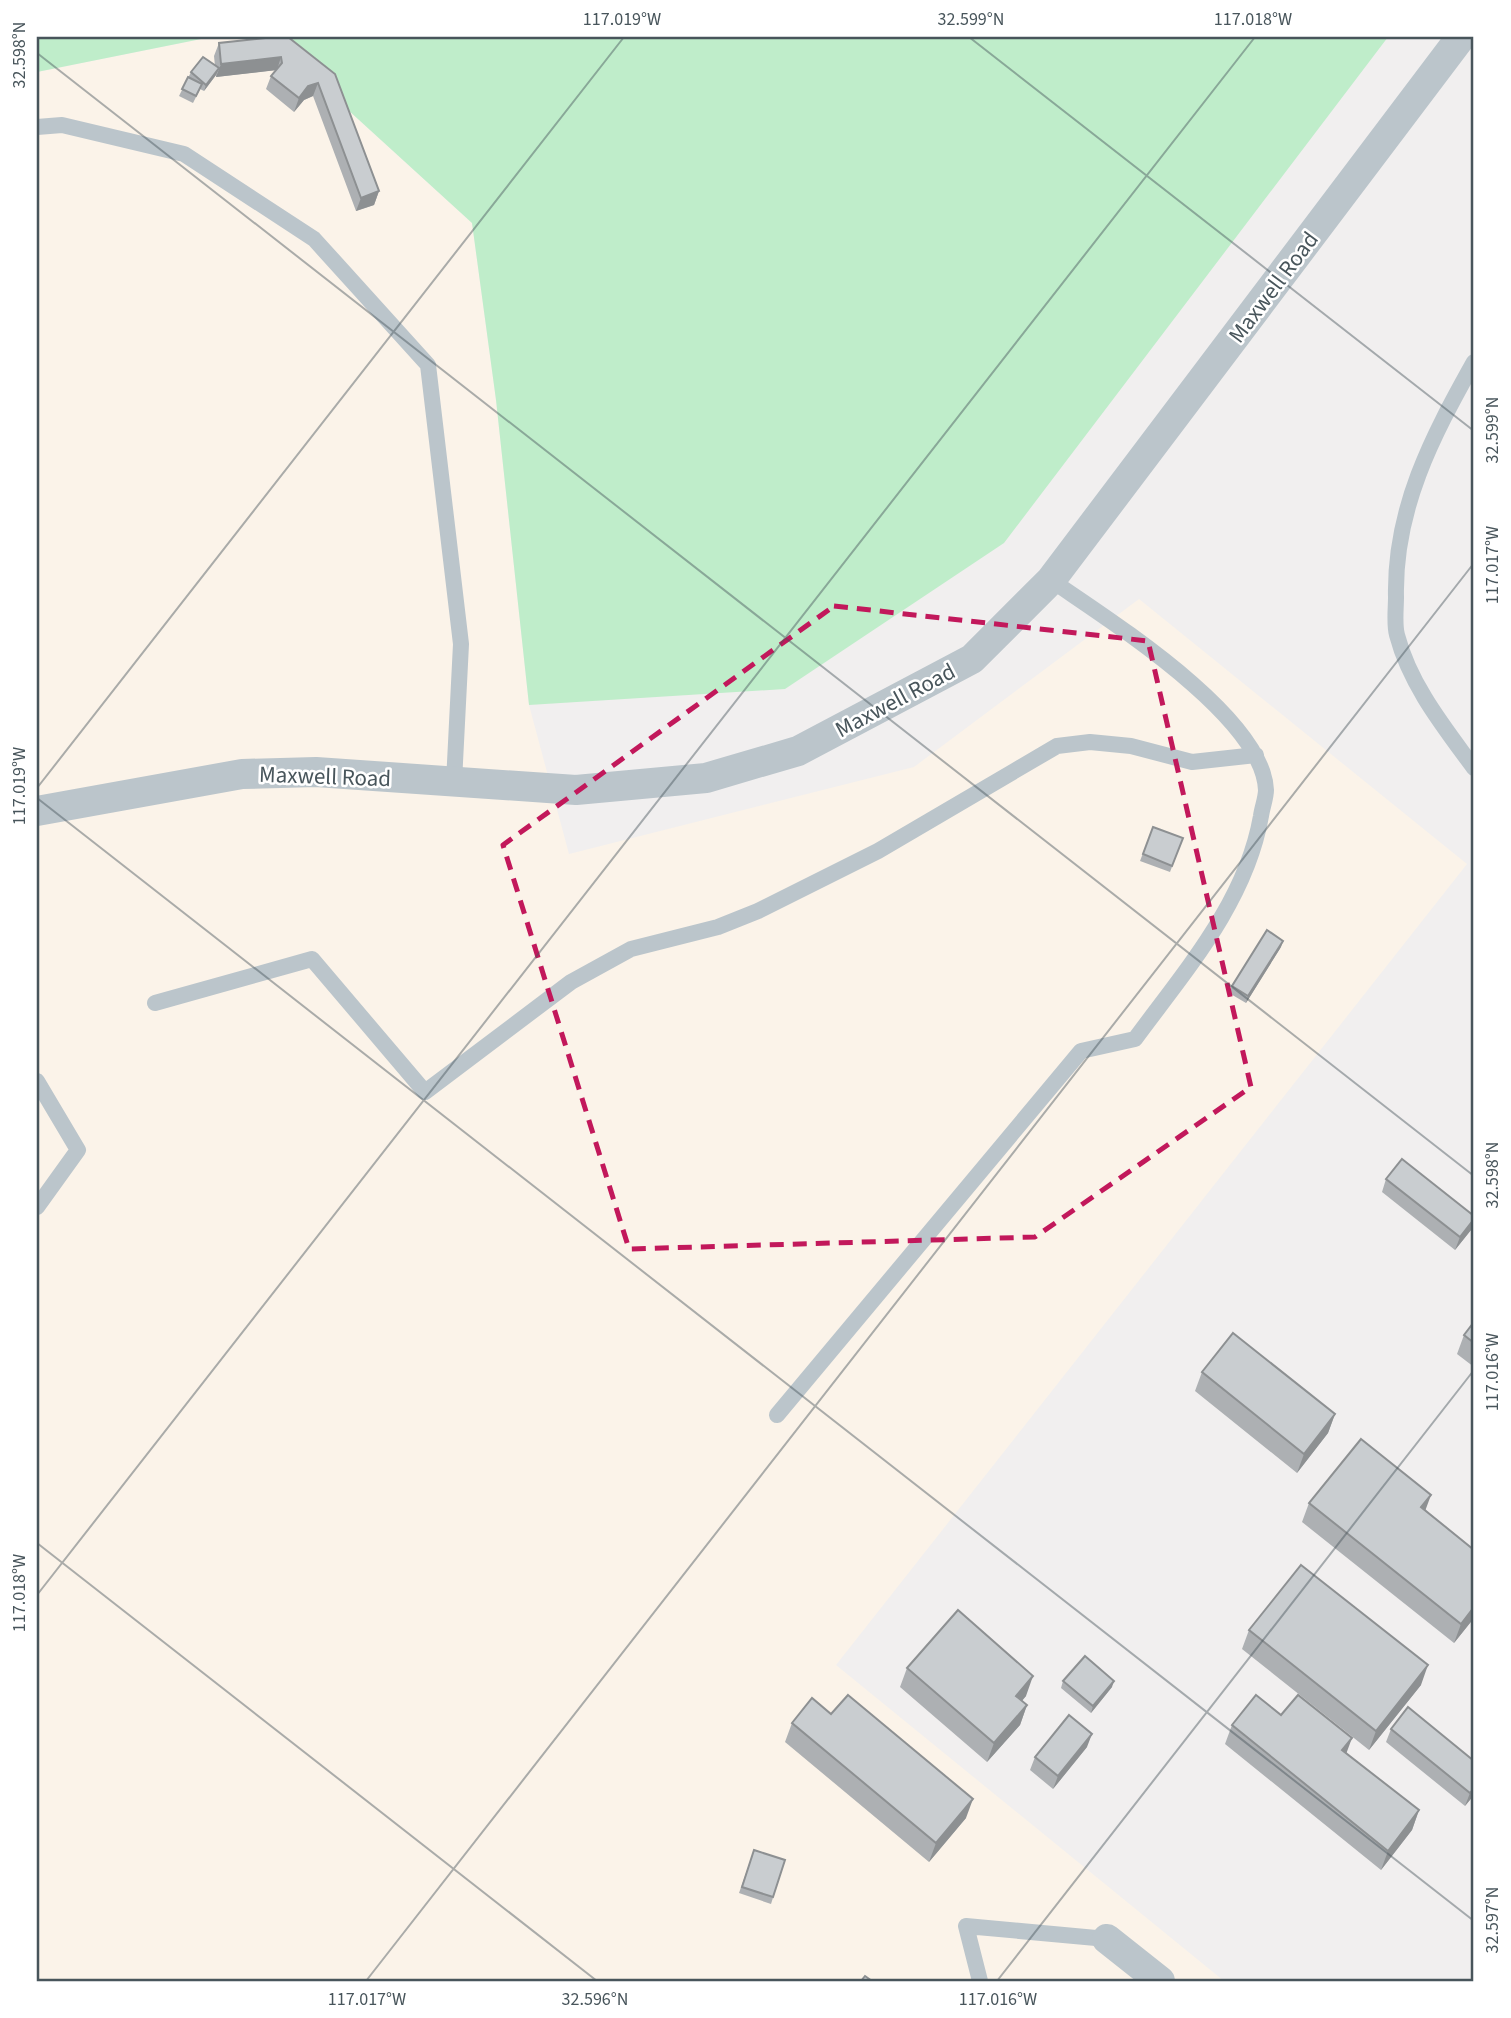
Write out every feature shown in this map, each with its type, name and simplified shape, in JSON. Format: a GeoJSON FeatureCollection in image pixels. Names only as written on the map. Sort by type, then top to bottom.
{"type":"FeatureCollection","features":[{"type":"Feature","properties":{"kind":"street","name":"Maxwell Road"},"geometry":{"type":"LineString","coordinates":[[37,811],[242,774],[316,772],[576,790],[706,778],[798,751],[972,659],[1051,580],[1461,37]]}},
{"type":"Feature","properties":{"kind":"street"},"geometry":{"type":"LineString","coordinates":[[1107,1939],[1160,1981]]}},
{"type":"Feature","properties":{"kind":"lane"},"geometry":{"type":"LineString","coordinates":[[37,127],[62,125],[184,154],[314,239],[428,365],[461,644],[454,782]]}},
{"type":"Feature","properties":{"kind":"lane"},"geometry":{"type":"LineString","coordinates":[[1474,362],[1417,476],[1401,522],[1395,580],[1396,634],[1426,703],[1474,768]]}},
{"type":"Feature","properties":{"kind":"lane"},"geometry":{"type":"LineString","coordinates":[[777,1415],[1081,1051],[1135,1039],[1210,938],[1237,891],[1258,832],[1266,789],[1256,755],[1187,678],[1051,580]]}},
{"type":"Feature","properties":{"kind":"lane"},"geometry":{"type":"LineString","coordinates":[[155,1003],[312,959],[425,1092],[571,982],[631,949],[718,927],[758,911],[877,851],[1057,746],[1090,742],[1131,746],[1192,762],[1256,755]]}},
{"type":"Feature","properties":{"kind":"lane"},"geometry":{"type":"LineString","coordinates":[[37,1081],[78,1150],[37,1207]]}},
{"type":"Feature","properties":{"kind":"lane"},"geometry":{"type":"LineString","coordinates":[[980,1981],[966,1926],[1107,1939]]}},
{"type":"Feature","properties":{"kind":"highlighted area"},"geometry":{"type":"Polygon","coordinates":[[[834,606],[1148,641],[1251,1087],[1035,1237],[629,1249],[503,845],[834,606]]]}},
{"type":"Feature","properties":{"kind":"shaded area"},"geometry":{"type":"Polygon","coordinates":[[[211,37],[268,37],[472,223],[496,400],[529,705],[569,854],[914,767],[1139,599],[1467,864],[836,1665],[1224,1981],[37,1981],[37,72],[211,37]]]}},
{"type":"Feature","properties":{"kind":"green space"},"geometry":{"type":"Polygon","coordinates":[[[37,37],[211,37],[37,72],[37,37]]]}},
{"type":"Feature","properties":{"kind":"green space"},"geometry":{"type":"Polygon","coordinates":[[[268,37],[1388,37],[1004,543],[785,689],[529,705],[496,400],[472,223],[268,37]]]}},
{"type":"Feature","properties":{"kind":"building"},"geometry":{"type":"Polygon","coordinates":[[[288,37],[335,74],[379,191],[361,198],[318,83],[308,86],[299,98],[271,76],[282,63],[281,57],[221,64],[219,43],[288,37]]]}},
{"type":"Feature","properties":{"kind":"building"},"geometry":{"type":"Polygon","coordinates":[[[203,57],[219,68],[206,85],[191,72],[203,57]]]}},
{"type":"Feature","properties":{"kind":"building"},"geometry":{"type":"Polygon","coordinates":[[[188,77],[202,84],[196,96],[182,89],[188,77]]]}},
{"type":"Feature","properties":{"kind":"building"},"geometry":{"type":"Polygon","coordinates":[[[1153,827],[1183,838],[1172,866],[1143,854],[1153,827]]]}},
{"type":"Feature","properties":{"kind":"building"},"geometry":{"type":"Polygon","coordinates":[[[1267,930],[1283,941],[1248,996],[1232,986],[1267,930]]]}},
{"type":"Feature","properties":{"kind":"building"},"geometry":{"type":"Polygon","coordinates":[[[1402,1159],[1474,1216],[1460,1237],[1386,1179],[1402,1159]]]}},
{"type":"Feature","properties":{"kind":"building"},"geometry":{"type":"Polygon","coordinates":[[[1474,1322],[1474,1343],[1464,1335],[1474,1322]]]}},
{"type":"Feature","properties":{"kind":"building"},"geometry":{"type":"Polygon","coordinates":[[[1233,1333],[1335,1414],[1304,1454],[1202,1372],[1233,1333]]]}},
{"type":"Feature","properties":{"kind":"building"},"geometry":{"type":"Polygon","coordinates":[[[1361,1439],[1431,1495],[1421,1507],[1474,1550],[1474,1607],[1461,1624],[1309,1503],[1361,1439]]]}},
{"type":"Feature","properties":{"kind":"building"},"geometry":{"type":"Polygon","coordinates":[[[1301,1565],[1428,1665],[1376,1731],[1249,1630],[1301,1565]]]}},
{"type":"Feature","properties":{"kind":"building"},"geometry":{"type":"Polygon","coordinates":[[[958,1610],[1033,1676],[1016,1696],[1027,1705],[994,1743],[907,1668],[958,1610]]]}},
{"type":"Feature","properties":{"kind":"building"},"geometry":{"type":"Polygon","coordinates":[[[1085,1656],[1114,1681],[1093,1706],[1063,1681],[1085,1656]]]}},
{"type":"Feature","properties":{"kind":"building"},"geometry":{"type":"Polygon","coordinates":[[[848,1695],[973,1799],[936,1843],[792,1723],[812,1698],[831,1714],[848,1695]]]}},
{"type":"Feature","properties":{"kind":"building"},"geometry":{"type":"Polygon","coordinates":[[[1256,1695],[1281,1715],[1298,1695],[1352,1738],[1342,1750],[1419,1810],[1388,1851],[1232,1725],[1256,1695]]]}},
{"type":"Feature","properties":{"kind":"building"},"geometry":{"type":"Polygon","coordinates":[[[1408,1707],[1474,1761],[1474,1788],[1470,1793],[1391,1729],[1408,1707]]]}},
{"type":"Feature","properties":{"kind":"building"},"geometry":{"type":"Polygon","coordinates":[[[1069,1715],[1092,1734],[1058,1776],[1035,1757],[1069,1715]]]}},
{"type":"Feature","properties":{"kind":"building"},"geometry":{"type":"Polygon","coordinates":[[[754,1850],[785,1860],[773,1897],[742,1887],[754,1850]]]}}]}
